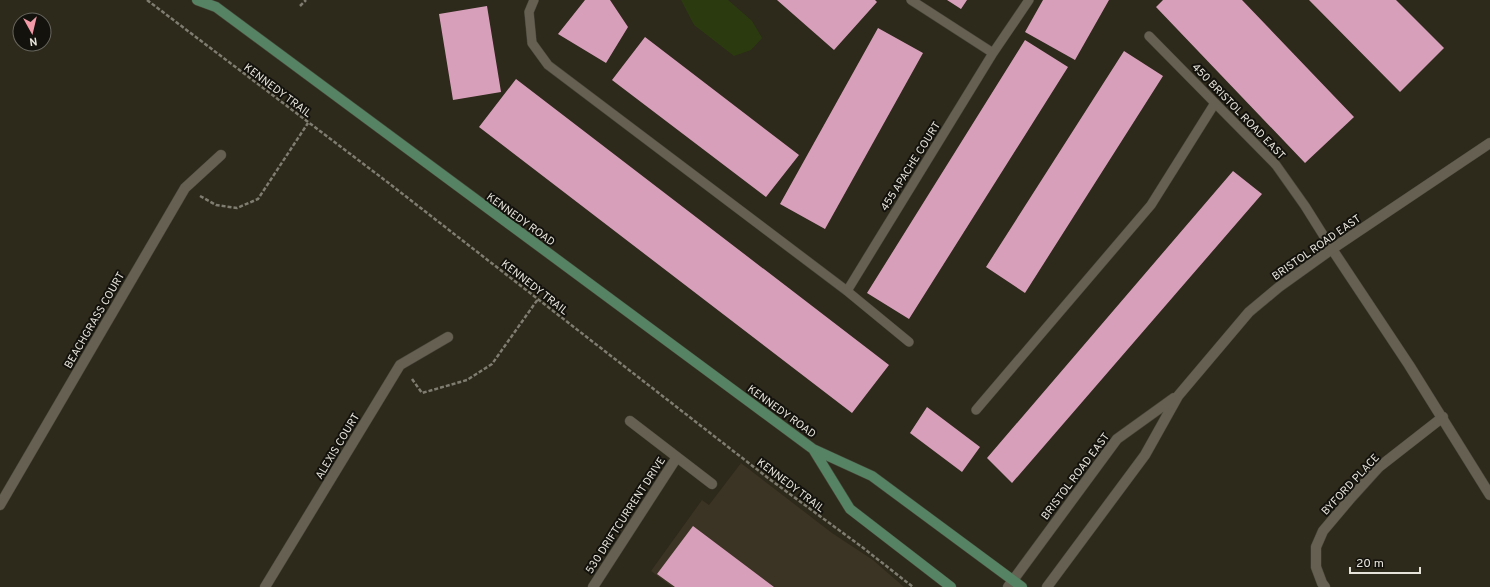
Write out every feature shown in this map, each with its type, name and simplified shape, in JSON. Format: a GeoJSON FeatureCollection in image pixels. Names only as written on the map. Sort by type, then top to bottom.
{"type":"FeatureCollection","features":[{"type":"Feature","properties":{"kind":"main road","name":"KENNEDY ROAD"},"geometry":{"type":"LineString","coordinates":[[197,0],[214,4],[813,449],[872,476],[1010,584],[1022,587]]}},
{"type":"Feature","properties":{"kind":"main road","name":"KENNEDY ROAD"},"geometry":{"type":"LineString","coordinates":[[813,449],[850,509],[951,587]]}},
{"type":"Feature","properties":{"kind":"street","name":"BRISTOL ROAD EAST"},"geometry":{"type":"LineString","coordinates":[[1047,587],[1145,455],[1178,396],[1249,312],[1279,287],[1332,249],[1490,143]]}},
{"type":"Feature","properties":{"kind":"street","name":"BEACHGRASS COURT"},"geometry":{"type":"LineString","coordinates":[[0,506],[186,188],[220,155]]}},
{"type":"Feature","properties":{"kind":"street"},"geometry":{"type":"LineString","coordinates":[[1332,249],[1443,417],[1490,495]]}},
{"type":"Feature","properties":{"kind":"street","name":"ALEXIS COURT"},"geometry":{"type":"LineString","coordinates":[[264,587],[400,365],[448,337]]}},
{"type":"Feature","properties":{"kind":"street","name":"BRISTOL ROAD EAST"},"geometry":{"type":"LineString","coordinates":[[1010,584],[1117,439],[1178,396]]}},
{"type":"Feature","properties":{"kind":"street","name":"BYFORD PLACE"},"geometry":{"type":"LineString","coordinates":[[1326,587],[1322,583],[1316,567],[1316,547],[1323,531],[1350,498],[1379,467],[1443,417]]}},
{"type":"Feature","properties":{"kind":"street","name":"530 DRIFTCURRENT DRIVE"},"geometry":{"type":"LineString","coordinates":[[630,421],[712,484]]}},
{"type":"Feature","properties":{"kind":"street","name":"530 DRIFTCURRENT DRIVE"},"geometry":{"type":"LineString","coordinates":[[593,587],[677,457]]}},
{"type":"Feature","properties":{"kind":"lane"},"geometry":{"type":"LineString","coordinates":[[534,0],[529,12],[532,42],[548,65],[847,291],[909,342]]}},
{"type":"Feature","properties":{"kind":"lane"},"geometry":{"type":"LineString","coordinates":[[911,0],[993,53]]}},
{"type":"Feature","properties":{"kind":"lane","name":"455 APACHE COURT"},"geometry":{"type":"LineString","coordinates":[[847,291],[993,53],[1029,0]]}},
{"type":"Feature","properties":{"kind":"lane","name":"450 BRISTOL ROAD EAST"},"geometry":{"type":"LineString","coordinates":[[1149,36],[1276,165],[1305,206],[1332,249]]}},
{"type":"Feature","properties":{"kind":"lane"},"geometry":{"type":"LineString","coordinates":[[976,410],[1151,205],[1215,103]]}},
{"type":"Feature","properties":{"kind":"path","name":"KENNEDY TRAIL"},"geometry":{"type":"LineString","coordinates":[[147,0],[538,299],[768,478],[862,547],[913,587]]}},
{"type":"Feature","properties":{"kind":"path"},"geometry":{"type":"LineString","coordinates":[[300,6],[306,0]]}},
{"type":"Feature","properties":{"kind":"path"},"geometry":{"type":"LineString","coordinates":[[186,188],[216,205],[237,208],[258,199],[308,123]]}},
{"type":"Feature","properties":{"kind":"path"},"geometry":{"type":"LineString","coordinates":[[400,365],[422,392],[467,380],[492,364],[538,299]]}},
{"type":"Feature","properties":{"kind":"shaded area"},"geometry":{"type":"Polygon","coordinates":[[[741,463],[832,533],[873,560],[904,587],[672,587],[651,571],[702,500],[709,505],[741,463]]]}},
{"type":"Feature","properties":{"kind":"green space"},"geometry":{"type":"Polygon","coordinates":[[[681,0],[728,0],[752,21],[762,38],[751,50],[734,56],[694,25],[681,0]]]}},
{"type":"Feature","properties":{"kind":"building"},"geometry":{"type":"Polygon","coordinates":[[[585,0],[610,0],[628,27],[606,63],[558,34],[585,0]]]}},
{"type":"Feature","properties":{"kind":"building"},"geometry":{"type":"Polygon","coordinates":[[[777,0],[875,0],[877,2],[834,50],[777,0]]]}},
{"type":"Feature","properties":{"kind":"building"},"geometry":{"type":"Polygon","coordinates":[[[947,0],[967,0],[961,9],[947,0]]]}},
{"type":"Feature","properties":{"kind":"building"},"geometry":{"type":"Polygon","coordinates":[[[1043,0],[1109,0],[1075,60],[1025,32],[1043,0]]]}},
{"type":"Feature","properties":{"kind":"building"},"geometry":{"type":"Polygon","coordinates":[[[1163,0],[1242,0],[1354,117],[1305,163],[1156,7],[1163,0]]]}},
{"type":"Feature","properties":{"kind":"building"},"geometry":{"type":"Polygon","coordinates":[[[1309,0],[1396,0],[1444,48],[1400,92],[1309,0]]]}},
{"type":"Feature","properties":{"kind":"building"},"geometry":{"type":"Polygon","coordinates":[[[487,6],[501,92],[453,100],[439,14],[487,6]]]}},
{"type":"Feature","properties":{"kind":"building"},"geometry":{"type":"Polygon","coordinates":[[[878,28],[923,53],[825,229],[780,204],[878,28]]]}},
{"type":"Feature","properties":{"kind":"building"},"geometry":{"type":"Polygon","coordinates":[[[645,37],[799,155],[766,197],[612,80],[645,37]]]}},
{"type":"Feature","properties":{"kind":"building"},"geometry":{"type":"Polygon","coordinates":[[[1025,40],[1068,67],[909,319],[867,293],[1025,40]]]}},
{"type":"Feature","properties":{"kind":"building"},"geometry":{"type":"Polygon","coordinates":[[[1124,51],[1163,76],[1025,293],[986,267],[1124,51]]]}},
{"type":"Feature","properties":{"kind":"building"},"geometry":{"type":"Polygon","coordinates":[[[516,79],[889,365],[852,413],[479,127],[516,79]]]}},
{"type":"Feature","properties":{"kind":"building"},"geometry":{"type":"Polygon","coordinates":[[[1233,171],[1262,194],[1012,483],[987,458],[1233,171]]]}},
{"type":"Feature","properties":{"kind":"building"},"geometry":{"type":"Polygon","coordinates":[[[927,407],[980,447],[962,472],[910,433],[927,407]]]}},
{"type":"Feature","properties":{"kind":"building"},"geometry":{"type":"Polygon","coordinates":[[[693,526],[774,587],[675,587],[657,574],[693,526]]]}}]}
